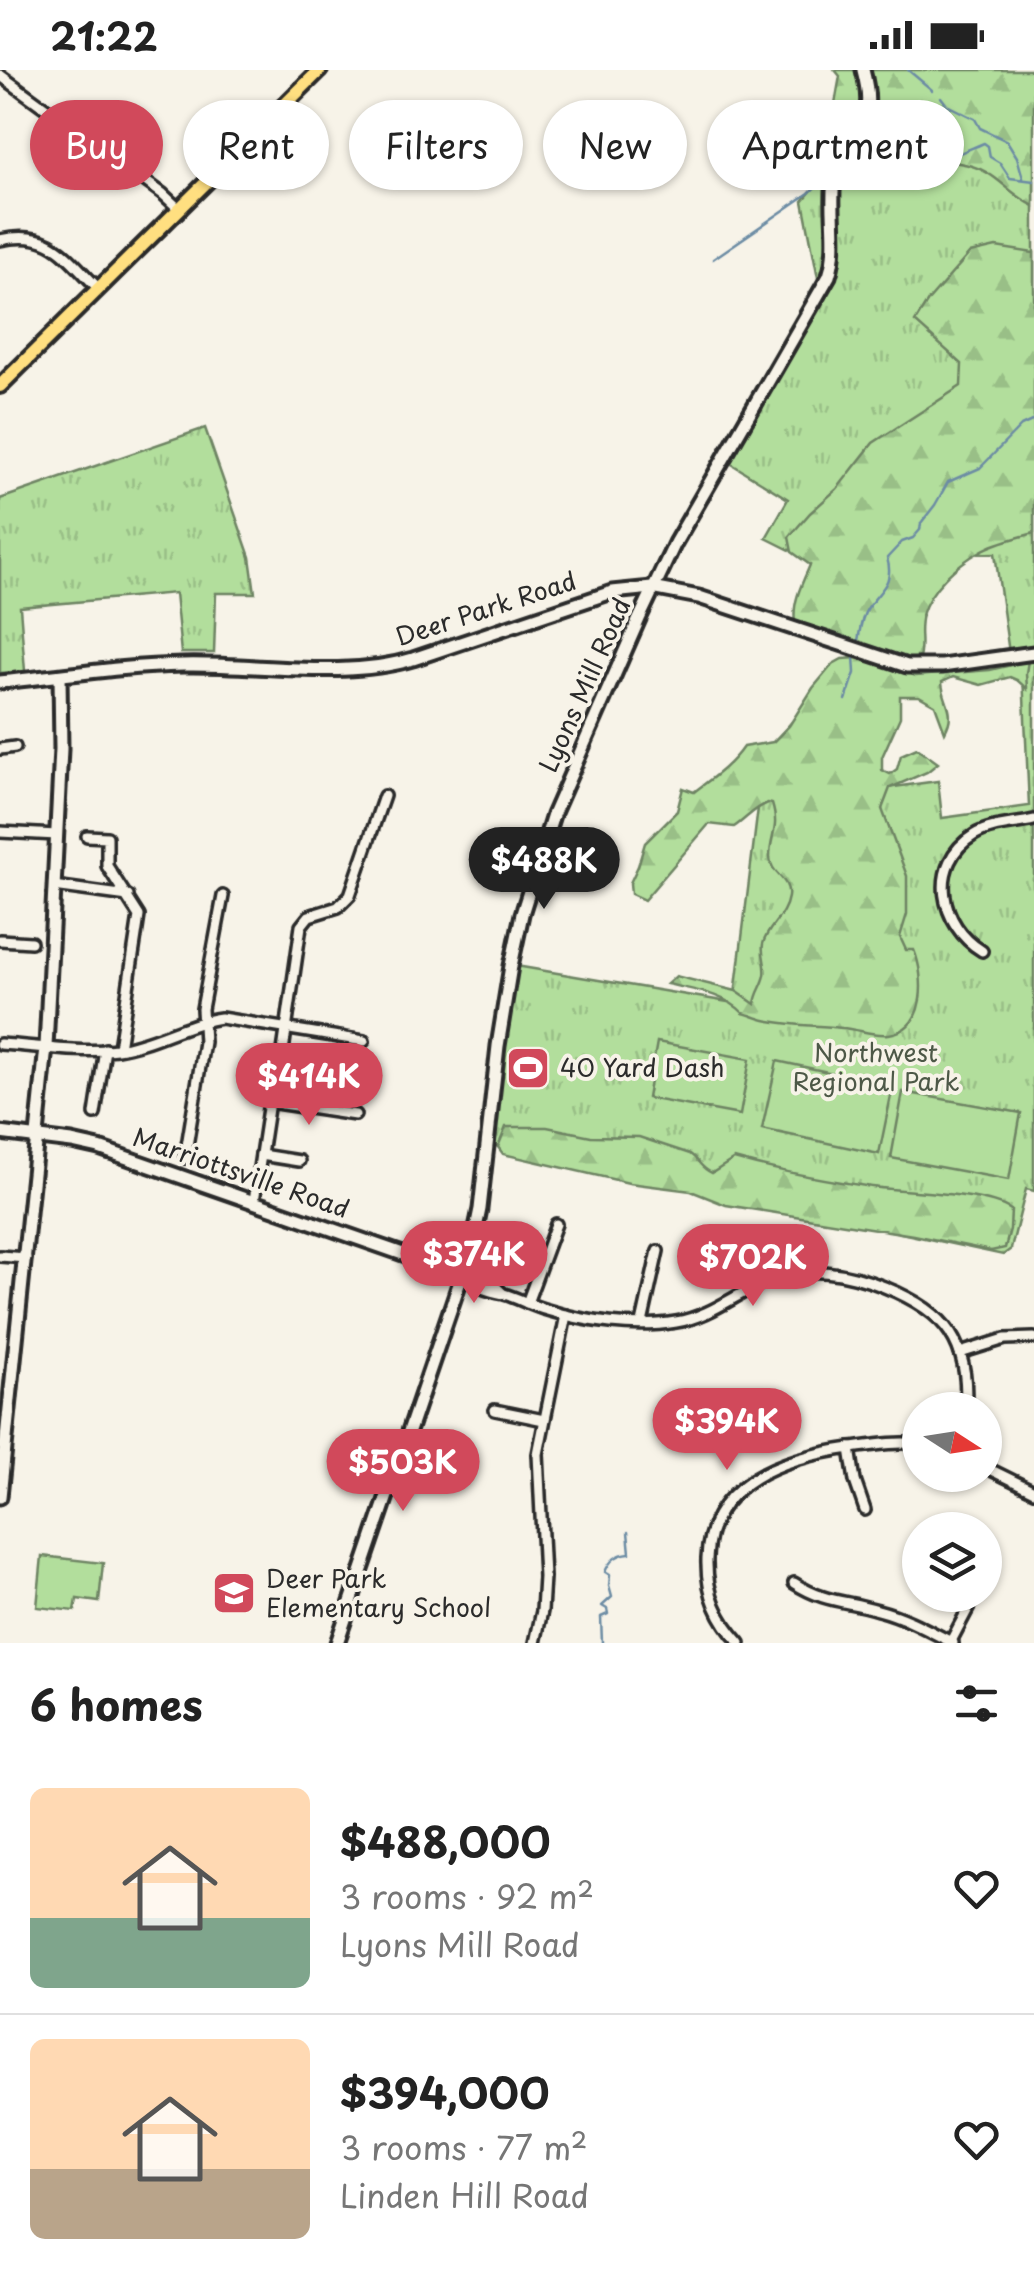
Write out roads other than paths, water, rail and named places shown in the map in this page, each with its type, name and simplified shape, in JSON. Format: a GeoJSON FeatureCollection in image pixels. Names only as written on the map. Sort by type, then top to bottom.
{"type":"FeatureCollection","features":[{"type":"Feature","properties":{"kind":"main road"},"geometry":{"type":"LineString","coordinates":[[0,386],[320,70]]}},
{"type":"Feature","properties":{"kind":"main road","name":"Lyons Mill Road"},"geometry":{"type":"LineString","coordinates":[[338,1643],[477,1229],[502,1020],[522,914],[560,800],[652,588],[692,511],[829,276],[835,247],[834,177],[839,160],[869,108],[863,70]]}},
{"type":"Feature","properties":{"kind":"main road","name":"Deer Park Road"},"geometry":{"type":"LineString","coordinates":[[0,682],[185,664],[386,666],[602,594],[632,588],[699,597],[907,666],[935,667],[1034,652]]}},
{"type":"Feature","properties":{"kind":"main road"},"geometry":{"type":"LineString","coordinates":[[0,1497],[46,1046],[62,732],[60,676]]}},
{"type":"Feature","properties":{"kind":"main road","name":"Marriottsville Road"},"geometry":{"type":"LineString","coordinates":[[0,1133],[100,1148],[463,1275]]}},
{"type":"Feature","properties":{"kind":"street"},"geometry":{"type":"LineString","coordinates":[[0,75],[180,209]]}},
{"type":"Feature","properties":{"kind":"street"},"geometry":{"type":"LineString","coordinates":[[0,240],[19,236],[44,240],[98,290]]}},
{"type":"Feature","properties":{"kind":"street"},"geometry":{"type":"LineString","coordinates":[[0,749],[15,747]]}},
{"type":"Feature","properties":{"kind":"street"},"geometry":{"type":"LineString","coordinates":[[254,1202],[301,926],[309,916],[338,907],[350,894],[384,796]]}},
{"type":"Feature","properties":{"kind":"street"},"geometry":{"type":"LineString","coordinates":[[982,951],[960,935],[946,908],[944,886],[950,863],[963,844],[978,833],[1034,820]]}},
{"type":"Feature","properties":{"kind":"street"},"geometry":{"type":"LineString","coordinates":[[0,832],[58,835]]}},
{"type":"Feature","properties":{"kind":"street"},"geometry":{"type":"LineString","coordinates":[[86,836],[108,837],[106,866],[138,911],[119,1048]]}},
{"type":"Feature","properties":{"kind":"street"},"geometry":{"type":"LineString","coordinates":[[54,886],[128,896]]}},
{"type":"Feature","properties":{"kind":"street"},"geometry":{"type":"LineString","coordinates":[[185,1158],[204,1042],[202,1009],[223,896]]}},
{"type":"Feature","properties":{"kind":"street"},"geometry":{"type":"LineString","coordinates":[[0,940],[31,942]]}},
{"type":"Feature","properties":{"kind":"street"},"geometry":{"type":"LineString","coordinates":[[0,1044],[105,1050],[221,1018],[364,1041]]}},
{"type":"Feature","properties":{"kind":"street"},"geometry":{"type":"LineString","coordinates":[[95,1114],[105,1050]]}},
{"type":"Feature","properties":{"kind":"street"},"geometry":{"type":"LineString","coordinates":[[269,1102],[355,1115]]}},
{"type":"Feature","properties":{"kind":"street"},"geometry":{"type":"LineString","coordinates":[[261,1155],[299,1161]]}},
{"type":"Feature","properties":{"kind":"street"},"geometry":{"type":"LineString","coordinates":[[527,1304],[556,1224]]}},
{"type":"Feature","properties":{"kind":"street"},"geometry":{"type":"LineString","coordinates":[[642,1323],[658,1251]]}},
{"type":"Feature","properties":{"kind":"street"},"geometry":{"type":"LineString","coordinates":[[0,1256],[26,1258]]}},
{"type":"Feature","properties":{"kind":"street","name":"Marriottsville Road"},"geometry":{"type":"LineString","coordinates":[[463,1275],[472,1284],[494,1293],[566,1315],[657,1324],[702,1315],[773,1278],[820,1271],[856,1278],[921,1303],[946,1328],[960,1353]]}},
{"type":"Feature","properties":{"kind":"street"},"geometry":{"type":"LineString","coordinates":[[535,1643],[544,1577],[538,1471],[544,1420],[566,1315]]}},
{"type":"Feature","properties":{"kind":"street"},"geometry":{"type":"LineString","coordinates":[[965,1392],[960,1353],[1005,1339],[1034,1338]]}},
{"type":"Feature","properties":{"kind":"street"},"geometry":{"type":"LineString","coordinates":[[495,1410],[544,1420]]}},
{"type":"Feature","properties":{"kind":"street"},"geometry":{"type":"LineString","coordinates":[[740,1643],[717,1612],[708,1583],[707,1552],[716,1520],[736,1491],[766,1470],[802,1456],[902,1443]]}},
{"type":"Feature","properties":{"kind":"street"},"geometry":{"type":"LineString","coordinates":[[850,1448],[865,1510]]}},
{"type":"Feature","properties":{"kind":"street"},"geometry":{"type":"LineString","coordinates":[[1002,1476],[1034,1492]]}},
{"type":"Feature","properties":{"kind":"street"},"geometry":{"type":"LineString","coordinates":[[794,1583],[824,1599],[898,1616],[951,1643],[966,1612]]}},
{"type":"Feature","properties":{"kind":"waterway"},"geometry":{"type":"LineString","coordinates":[[908,70],[932,90]]}},
{"type":"Feature","properties":{"kind":"waterway"},"geometry":{"type":"LineString","coordinates":[[941,97],[947,105],[975,119],[980,128],[1007,141],[1023,178]]}},
{"type":"Feature","properties":{"kind":"waterway"},"geometry":{"type":"LineString","coordinates":[[964,152],[984,143],[990,157],[1000,163],[1010,178],[1034,181]]}},
{"type":"Feature","properties":{"kind":"waterway"},"geometry":{"type":"LineString","coordinates":[[713,259],[812,190]]}},
{"type":"Feature","properties":{"kind":"waterway"},"geometry":{"type":"LineString","coordinates":[[858,641],[865,613],[887,581],[887,558],[920,530],[948,482],[980,468],[1021,426],[1034,420]]}},
{"type":"Feature","properties":{"kind":"waterway"},"geometry":{"type":"LineString","coordinates":[[846,700],[855,673],[854,656]]}},
{"type":"Feature","properties":{"kind":"waterway"},"geometry":{"type":"LineString","coordinates":[[602,1643],[601,1617],[608,1614],[602,1606],[612,1597],[610,1575],[605,1572],[614,1558],[630,1553],[628,1532]]}},
{"type":"Feature","properties":{"kind":"place","name":"40 Yard Dash"},"geometry":{"type":"Point","coordinates":[528,1068]}},
{"type":"Feature","properties":{"kind":"place","name":"Deer Park Elementary School"},"geometry":{"type":"Point","coordinates":[234,1593]}},
{"type":"Feature","properties":{"kind":"park label","name":"Northwest Regional Park"},"geometry":{"type":"Point","coordinates":[876,1068]}}]}
